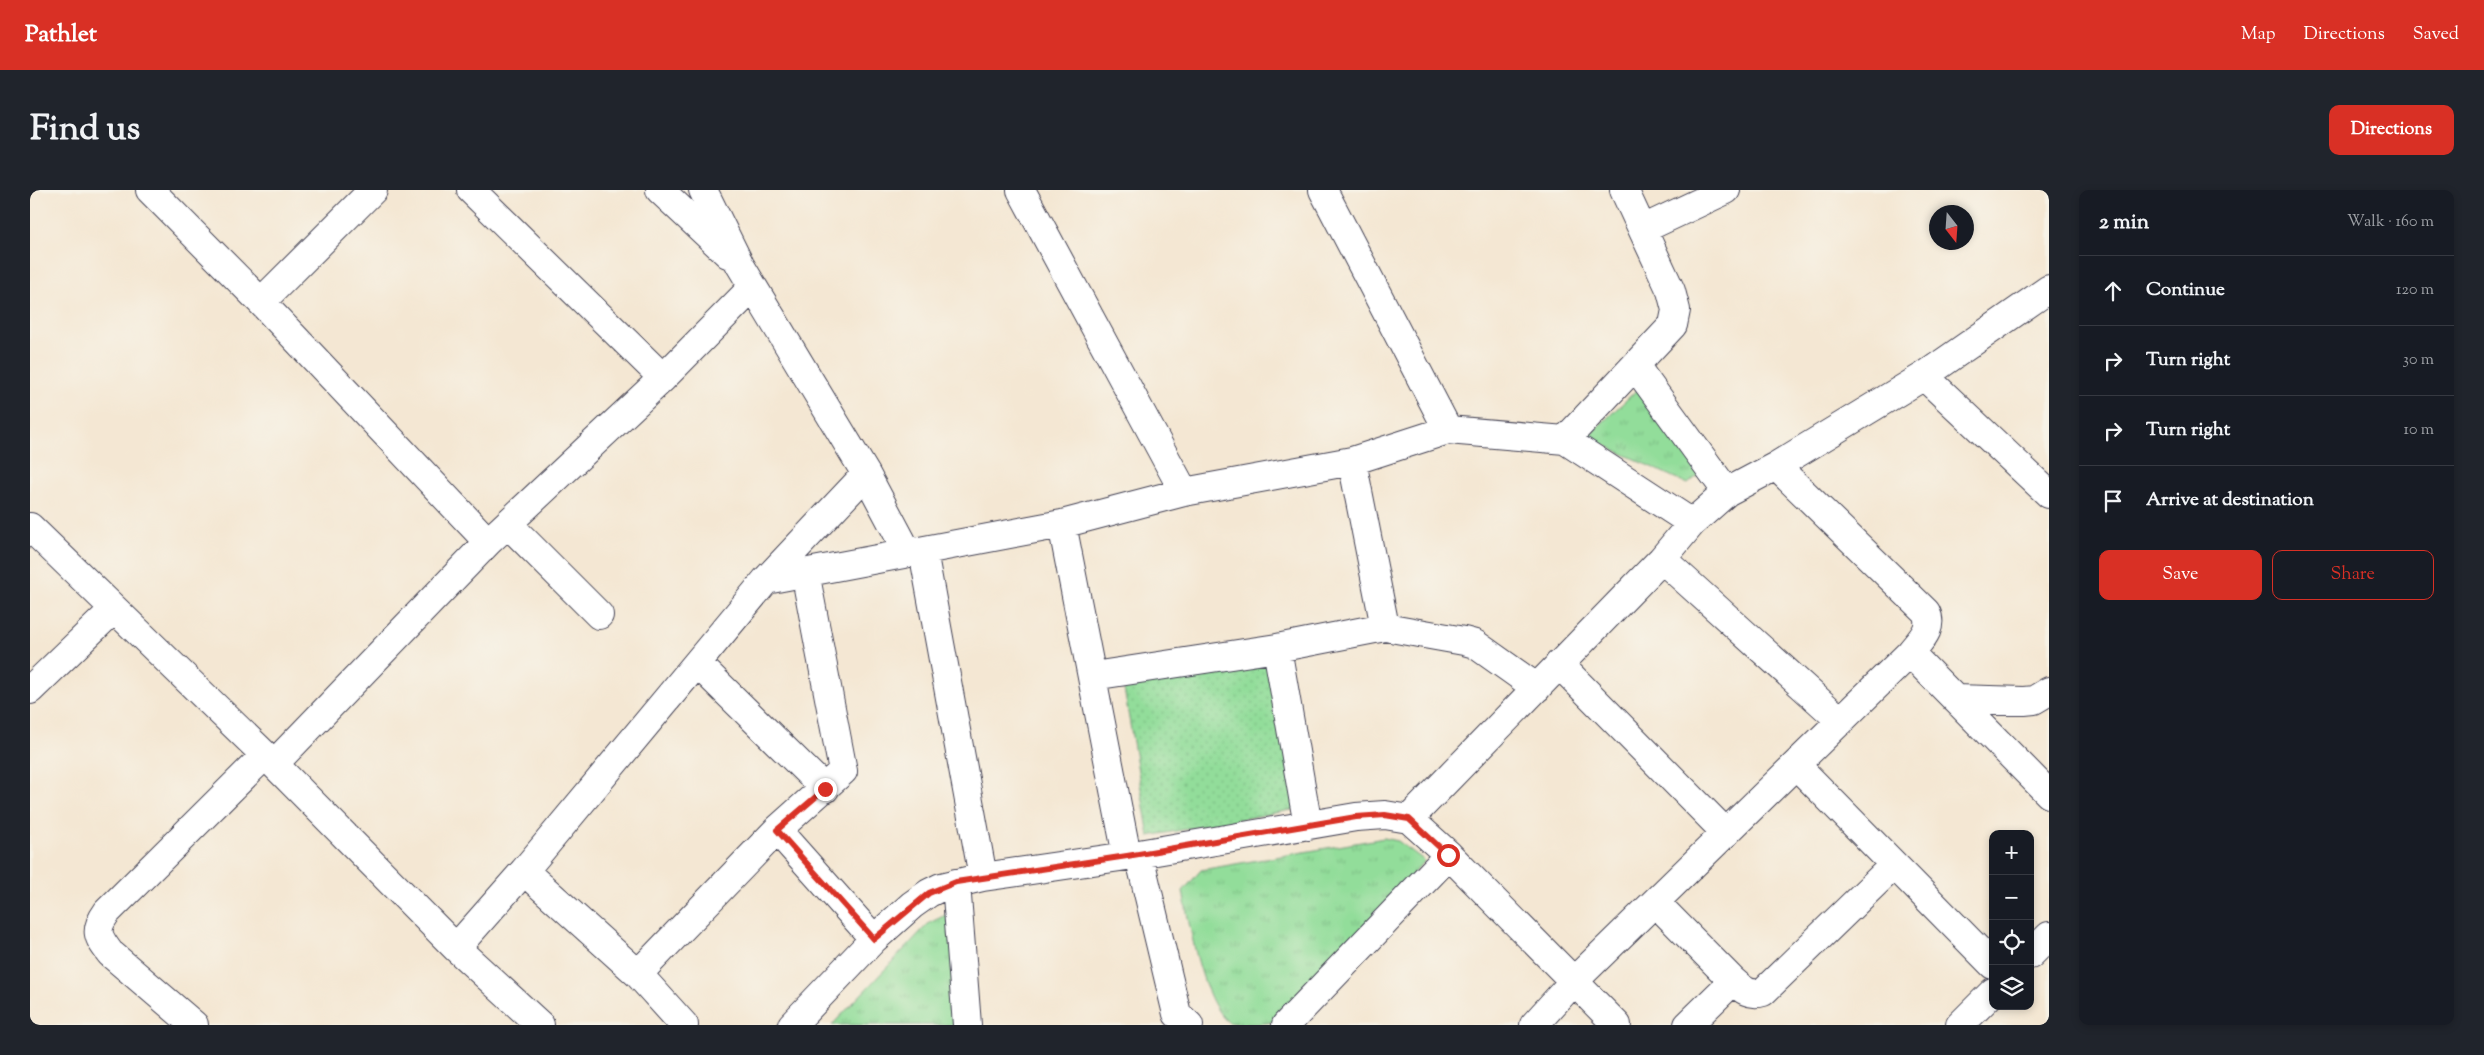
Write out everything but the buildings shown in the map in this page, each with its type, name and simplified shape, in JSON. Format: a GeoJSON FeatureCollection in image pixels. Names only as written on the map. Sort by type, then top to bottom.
{"type":"FeatureCollection","features":[{"type":"Feature","properties":{"kind":"street"},"geometry":{"type":"LineString","coordinates":[[150,190],[261,302],[488,542]]}},
{"type":"Feature","properties":{"kind":"street"},"geometry":{"type":"LineString","coordinates":[[261,302],[373,190]]}},
{"type":"Feature","properties":{"kind":"street"},"geometry":{"type":"LineString","coordinates":[[471,190],[663,378]]}},
{"type":"Feature","properties":{"kind":"street"},"geometry":{"type":"LineString","coordinates":[[660,190],[746,276]]}},
{"type":"Feature","properties":{"kind":"street"},"geometry":{"type":"LineString","coordinates":[[703,190],[746,276],[915,552],[982,877]]}},
{"type":"Feature","properties":{"kind":"street"},"geometry":{"type":"LineString","coordinates":[[1021,190],[1184,492]]}},
{"type":"Feature","properties":{"kind":"street"},"geometry":{"type":"LineString","coordinates":[[1323,190],[1448,430]]}},
{"type":"Feature","properties":{"kind":"street"},"geometry":{"type":"LineString","coordinates":[[1564,440],[1636,367],[1673,325],[1676,310],[1671,291],[1624,190]]}},
{"type":"Feature","properties":{"kind":"street"},"geometry":{"type":"LineString","coordinates":[[1643,229],[1726,190]]}},
{"type":"Feature","properties":{"kind":"street"},"geometry":{"type":"LineString","coordinates":[[194,1025],[110,953],[99,939],[98,924],[107,912],[270,759],[488,542],[663,378],[746,276]]}},
{"type":"Feature","properties":{"kind":"street"},"geometry":{"type":"LineString","coordinates":[[1409,819],[1662,559],[1692,523],[1727,492],[1776,466],[1924,376],[2049,289]]}},
{"type":"Feature","properties":{"kind":"street"},"geometry":{"type":"LineString","coordinates":[[1636,367],[1727,492]]}},
{"type":"Feature","properties":{"kind":"street"},"geometry":{"type":"LineString","coordinates":[[1924,376],[2049,494]]}},
{"type":"Feature","properties":{"kind":"street"},"geometry":{"type":"LineString","coordinates":[[766,580],[1062,524],[1184,492],[1352,461],[1448,430],[1564,440],[1692,523]]}},
{"type":"Feature","properties":{"kind":"street"},"geometry":{"type":"LineString","coordinates":[[1352,461],[1385,627]]}},
{"type":"Feature","properties":{"kind":"street"},"geometry":{"type":"LineString","coordinates":[[1534,1025],[1574,981],[1910,653],[1929,628],[1930,621],[1926,612],[1776,466]]}},
{"type":"Feature","properties":{"kind":"street"},"geometry":{"type":"LineString","coordinates":[[456,948],[524,871],[766,580],[866,474]]}},
{"type":"Feature","properties":{"kind":"street"},"geometry":{"type":"LineString","coordinates":[[508,524],[599,615]]}},
{"type":"Feature","properties":{"kind":"street"},"geometry":{"type":"LineString","coordinates":[[1062,524],[1133,856],[1177,1014],[1189,1025]]}},
{"type":"Feature","properties":{"kind":"street"},"geometry":{"type":"LineString","coordinates":[[30,527],[270,759],[456,948],[540,1025]]}},
{"type":"Feature","properties":{"kind":"street"},"geometry":{"type":"LineString","coordinates":[[1662,559],[1841,721]]}},
{"type":"Feature","properties":{"kind":"street"},"geometry":{"type":"LineString","coordinates":[[638,974],[777,830],[843,772],[805,572]]}},
{"type":"Feature","properties":{"kind":"street"},"geometry":{"type":"LineString","coordinates":[[30,690],[114,608]]}},
{"type":"Feature","properties":{"kind":"street"},"geometry":{"type":"LineString","coordinates":[[1093,676],[1277,648],[1385,627],[1474,644],[1537,688]]}},
{"type":"Feature","properties":{"kind":"street"},"geometry":{"type":"LineString","coordinates":[[1277,648],[1308,826]]}},
{"type":"Feature","properties":{"kind":"street"},"geometry":{"type":"LineString","coordinates":[[1910,653],[2049,794]]}},
{"type":"Feature","properties":{"kind":"street"},"geometry":{"type":"LineString","coordinates":[[698,664],[825,789]]}},
{"type":"Feature","properties":{"kind":"street"},"geometry":{"type":"LineString","coordinates":[[1559,664],[1726,833]]}},
{"type":"Feature","properties":{"kind":"street"},"geometry":{"type":"LineString","coordinates":[[1955,699],[2024,701],[2034,700],[2049,691]]}},
{"type":"Feature","properties":{"kind":"street"},"geometry":{"type":"LineString","coordinates":[[1796,765],[1989,961]]}},
{"type":"Feature","properties":{"kind":"street"},"geometry":{"type":"LineString","coordinates":[[792,1025],[874,939],[929,893],[956,882],[1133,856],[1366,816],[1385,815],[1409,819],[1448,855],[1618,1025]]}},
{"type":"Feature","properties":{"kind":"street"},"geometry":{"type":"LineString","coordinates":[[777,830],[874,939]]}},
{"type":"Feature","properties":{"kind":"street"},"geometry":{"type":"LineString","coordinates":[[1286,1025],[1448,855]]}},
{"type":"Feature","properties":{"kind":"street"},"geometry":{"type":"LineString","coordinates":[[1655,902],[1733,981],[1744,991],[1755,994],[1763,992],[1894,865]]}},
{"type":"Feature","properties":{"kind":"street"},"geometry":{"type":"LineString","coordinates":[[524,871],[638,974],[684,1025]]}},
{"type":"Feature","properties":{"kind":"street"},"geometry":{"type":"LineString","coordinates":[[956,882],[967,1025]]}},
{"type":"Feature","properties":{"kind":"street"},"geometry":{"type":"LineString","coordinates":[[2034,951],[2049,936]]}},
{"type":"Feature","properties":{"kind":"street"},"geometry":{"type":"LineString","coordinates":[[1688,1025],[1733,981]]}},
{"type":"Feature","properties":{"kind":"street"},"geometry":{"type":"LineString","coordinates":[[1960,1025],[1989,996]]}},
{"type":"Feature","properties":{"kind":"green space"},"geometry":{"type":"Polygon","coordinates":[[[1642,385],[1701,473],[1688,484],[1587,437],[1642,385]]]}},
{"type":"Feature","properties":{"kind":"green space"},"geometry":{"type":"Polygon","coordinates":[[[1277,664],[1302,808],[1149,836],[1123,683],[1277,664]]]}},
{"type":"Feature","properties":{"kind":"green space"},"geometry":{"type":"Polygon","coordinates":[[[1384,838],[1398,841],[1425,861],[1277,1021],[1252,1024],[1228,1022],[1219,1012],[1211,998],[1204,980],[1193,941],[1183,891],[1201,870],[1384,838]]]}},
{"type":"Feature","properties":{"kind":"green space"},"geometry":{"type":"Polygon","coordinates":[[[956,910],[973,1025],[832,1025],[929,923],[956,910]]]}},
{"type":"Feature","properties":{"kind":"route"},"geometry":{"type":"LineString","coordinates":[[825,789],[777,830],[874,939],[912,905],[929,893],[956,882],[1127,856],[1356,817],[1385,815],[1409,819],[1448,855]]}}]}
